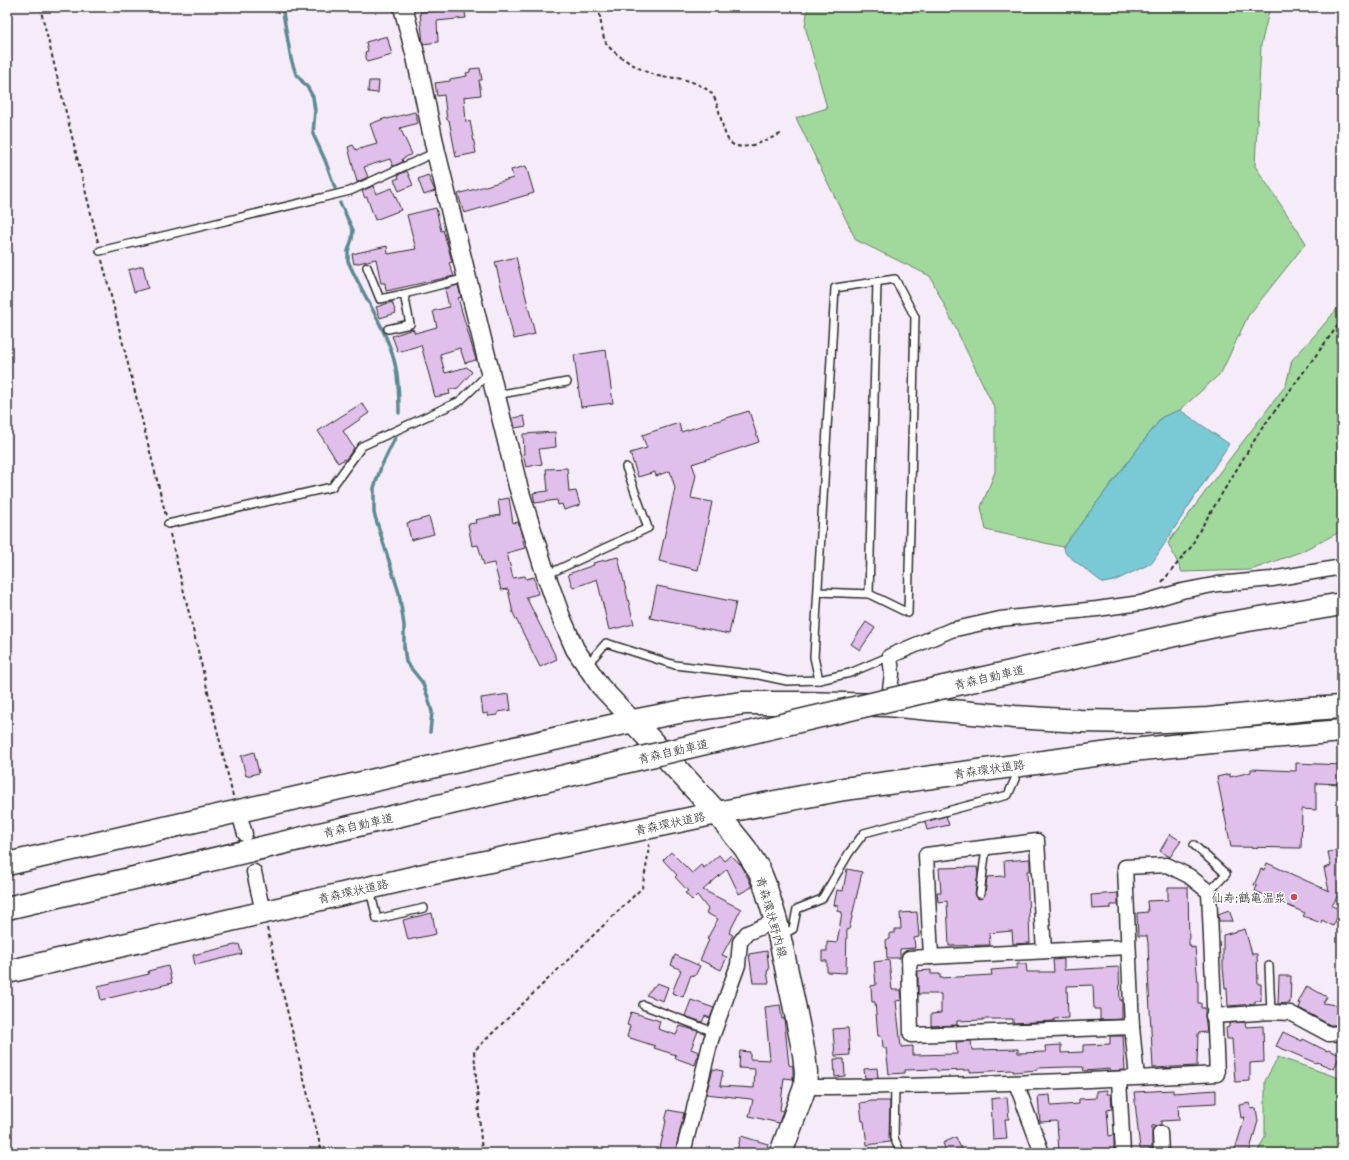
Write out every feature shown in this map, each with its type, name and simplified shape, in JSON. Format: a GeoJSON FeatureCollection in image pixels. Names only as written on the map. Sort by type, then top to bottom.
{"type":"FeatureCollection","features":[{"type":"Feature","properties":{"kind":"main road","name":"青森自動車道"},"geometry":{"type":"LineString","coordinates":[[7,908],[944,687],[1219,625],[1342,604]]}},
{"type":"Feature","properties":{"kind":"main road"},"geometry":{"type":"LineString","coordinates":[[7,864],[238,810],[633,721],[684,711],[744,703],[888,704],[1015,717],[1080,721],[1142,722],[1208,719],[1342,707]]}},
{"type":"Feature","properties":{"kind":"main road","name":"青森環状野内線"},"geometry":{"type":"LineString","coordinates":[[633,721],[717,814],[745,848],[759,870],[765,885],[777,928],[804,1054],[806,1072],[804,1087],[781,1153]]}},
{"type":"Feature","properties":{"kind":"main road","name":"青森環状道路"},"geometry":{"type":"LineString","coordinates":[[7,972],[369,887],[644,829],[844,789],[990,768],[1132,750],[1342,731]]}},
{"type":"Feature","properties":{"kind":"street"},"geometry":{"type":"LineString","coordinates":[[403,7],[416,57],[436,152],[518,486],[546,575],[561,617],[575,649],[585,666],[600,686],[633,721]]}},
{"type":"Feature","properties":{"kind":"street"},"geometry":{"type":"LineString","coordinates":[[888,704],[892,674],[890,656],[951,630],[1000,618],[1097,609],[1141,603],[1182,591],[1218,584],[1272,578],[1342,567]]}},
{"type":"Feature","properties":{"kind":"street"},"geometry":{"type":"LineString","coordinates":[[238,810],[245,834]]}},
{"type":"Feature","properties":{"kind":"street"},"geometry":{"type":"LineString","coordinates":[[931,956],[926,855],[1037,841],[1044,951]]}},
{"type":"Feature","properties":{"kind":"street"},"geometry":{"type":"LineString","coordinates":[[804,1087],[896,1087],[1016,1082],[1119,1080],[1217,1074],[1213,1016],[1209,892],[1189,876],[1167,865],[1125,867],[1132,1027],[1136,1078]]}},
{"type":"Feature","properties":{"kind":"street"},"geometry":{"type":"LineString","coordinates":[[254,872],[263,912]]}},
{"type":"Feature","properties":{"kind":"street"},"geometry":{"type":"LineString","coordinates":[[683,1153],[714,1032],[738,965],[740,942],[747,933],[777,928]]}},
{"type":"Feature","properties":{"kind":"street"},"geometry":{"type":"LineString","coordinates":[[1128,947],[909,958],[911,1035],[1132,1027]]}},
{"type":"Feature","properties":{"kind":"street"},"geometry":{"type":"LineString","coordinates":[[1213,1016],[1271,1012],[1290,1013],[1329,1034],[1342,1033]]}},
{"type":"Feature","properties":{"kind":"street"},"geometry":{"type":"LineString","coordinates":[[1119,1080],[1123,1153]]}},
{"type":"Feature","properties":{"kind":"street"},"geometry":{"type":"LineString","coordinates":[[1016,1082],[1042,1153]]}},
{"type":"Feature","properties":{"kind":"street"},"geometry":{"type":"LineString","coordinates":[[1160,1133],[1161,1153]]}},
{"type":"Feature","properties":{"kind":"lane"},"geometry":{"type":"LineString","coordinates":[[100,251],[350,192],[436,152]]}},
{"type":"Feature","properties":{"kind":"lane"},"geometry":{"type":"LineString","coordinates":[[367,267],[380,299],[467,278]]}},
{"type":"Feature","properties":{"kind":"lane"},"geometry":{"type":"LineString","coordinates":[[818,592],[870,594],[908,613],[915,317],[895,279],[835,288],[814,657],[819,680]]}},
{"type":"Feature","properties":{"kind":"lane"},"geometry":{"type":"LineString","coordinates":[[870,594],[877,282]]}},
{"type":"Feature","properties":{"kind":"lane"},"geometry":{"type":"LineString","coordinates":[[388,329],[410,324],[404,294]]}},
{"type":"Feature","properties":{"kind":"lane"},"geometry":{"type":"LineString","coordinates":[[168,524],[332,487],[362,446],[460,401],[490,372]]}},
{"type":"Feature","properties":{"kind":"lane"},"geometry":{"type":"LineString","coordinates":[[496,395],[567,382]]}},
{"type":"Feature","properties":{"kind":"lane"},"geometry":{"type":"LineString","coordinates":[[546,575],[648,528],[626,467]]}},
{"type":"Feature","properties":{"kind":"lane"},"geometry":{"type":"LineString","coordinates":[[585,666],[606,643],[675,666],[759,675],[787,681],[819,680],[850,673],[890,656]]}},
{"type":"Feature","properties":{"kind":"lane"},"geometry":{"type":"LineString","coordinates":[[777,928],[792,929],[797,909],[822,899],[849,853],[864,833],[1008,795],[1014,779]]}},
{"type":"Feature","properties":{"kind":"lane"},"geometry":{"type":"LineString","coordinates":[[1194,845],[1226,874],[1209,892]]}},
{"type":"Feature","properties":{"kind":"lane"},"geometry":{"type":"LineString","coordinates":[[980,894],[986,848]]}},
{"type":"Feature","properties":{"kind":"lane"},"geometry":{"type":"LineString","coordinates":[[369,887],[377,919],[424,908]]}},
{"type":"Feature","properties":{"kind":"lane"},"geometry":{"type":"LineString","coordinates":[[1269,966],[1271,1012]]}},
{"type":"Feature","properties":{"kind":"lane"},"geometry":{"type":"LineString","coordinates":[[643,1005],[714,1032]]}},
{"type":"Feature","properties":{"kind":"lane"},"geometry":{"type":"LineString","coordinates":[[896,1087],[894,1138],[901,1153]]}},
{"type":"Feature","properties":{"kind":"path"},"geometry":{"type":"LineString","coordinates":[[40,7],[168,524],[233,795],[238,810]]}},
{"type":"Feature","properties":{"kind":"path"},"geometry":{"type":"LineString","coordinates":[[599,7],[606,43],[624,59],[652,75],[676,78],[696,83],[710,92],[714,98],[725,133],[732,144],[739,147],[749,146],[783,133]]}},
{"type":"Feature","properties":{"kind":"path"},"geometry":{"type":"LineString","coordinates":[[1159,586],[1191,547],[1260,431],[1342,318]]}},
{"type":"Feature","properties":{"kind":"path"},"geometry":{"type":"LineString","coordinates":[[482,1153],[474,1051],[642,888],[649,846],[644,829]]}},
{"type":"Feature","properties":{"kind":"path"},"geometry":{"type":"LineString","coordinates":[[263,912],[322,1153]]}},
{"type":"Feature","properties":{"kind":"green space"},"geometry":{"type":"Polygon","coordinates":[[[808,7],[1270,7],[1261,45],[1255,166],[1306,243],[1248,316],[1221,373],[1180,410],[1162,417],[1063,547],[986,530],[981,507],[995,472],[995,409],[930,276],[856,240],[796,118],[827,108],[805,26],[808,7]]]}},
{"type":"Feature","properties":{"kind":"green space"},"geometry":{"type":"Polygon","coordinates":[[[1342,303],[1342,531],[1300,552],[1251,570],[1182,572],[1168,543],[1286,385],[1292,360],[1342,303]]]}},
{"type":"Feature","properties":{"kind":"green space"},"geometry":{"type":"Polygon","coordinates":[[[1278,1057],[1342,1079],[1342,1153],[1257,1153],[1265,1137],[1265,1081],[1278,1057]]]}},
{"type":"Feature","properties":{"kind":"water"},"geometry":{"type":"Polygon","coordinates":[[[1180,410],[1229,444],[1152,563],[1114,581],[1103,583],[1066,554],[1063,547],[1162,417],[1180,410]]]}},
{"type":"Feature","properties":{"kind":"building"},"geometry":{"type":"Polygon","coordinates":[[[434,7],[464,7],[466,18],[437,21],[438,42],[423,44],[420,12],[435,11],[434,7]]]}},
{"type":"Feature","properties":{"kind":"building"},"geometry":{"type":"Polygon","coordinates":[[[387,36],[392,55],[367,62],[365,52],[368,51],[366,42],[387,36]]]}},
{"type":"Feature","properties":{"kind":"building"},"geometry":{"type":"Polygon","coordinates":[[[480,68],[482,80],[479,80],[481,95],[464,97],[466,122],[470,121],[476,153],[456,157],[449,120],[447,120],[444,95],[437,96],[435,83],[450,81],[450,79],[467,76],[466,73],[470,72],[470,69],[480,68]]]}},
{"type":"Feature","properties":{"kind":"building"},"geometry":{"type":"Polygon","coordinates":[[[369,81],[379,81],[378,93],[368,92],[369,81]]]}},
{"type":"Feature","properties":{"kind":"building"},"geometry":{"type":"Polygon","coordinates":[[[415,112],[418,123],[400,128],[412,154],[402,159],[403,162],[393,166],[390,159],[364,167],[368,177],[357,182],[348,147],[353,145],[356,150],[377,144],[370,124],[386,118],[415,112]]]}},
{"type":"Feature","properties":{"kind":"building"},"geometry":{"type":"Polygon","coordinates":[[[526,166],[534,193],[464,213],[458,194],[513,178],[511,170],[526,166]]]}},
{"type":"Feature","properties":{"kind":"building"},"geometry":{"type":"Polygon","coordinates":[[[407,171],[413,185],[399,191],[394,180],[399,178],[398,175],[407,171]]]}},
{"type":"Feature","properties":{"kind":"building"},"geometry":{"type":"Polygon","coordinates":[[[428,175],[435,191],[424,195],[418,179],[428,175]]]}},
{"type":"Feature","properties":{"kind":"building"},"geometry":{"type":"Polygon","coordinates":[[[373,186],[376,194],[392,188],[401,210],[375,220],[367,197],[365,198],[362,191],[373,186]]]}},
{"type":"Feature","properties":{"kind":"building"},"geometry":{"type":"Polygon","coordinates":[[[436,208],[441,231],[443,230],[449,250],[452,262],[449,263],[454,276],[386,291],[385,283],[381,283],[376,259],[354,264],[352,254],[387,246],[388,254],[416,249],[407,215],[436,208]]]}},
{"type":"Feature","properties":{"kind":"building"},"geometry":{"type":"Polygon","coordinates":[[[516,257],[535,334],[514,339],[495,262],[516,257]]]}},
{"type":"Feature","properties":{"kind":"building"},"geometry":{"type":"Polygon","coordinates":[[[143,266],[148,288],[134,292],[128,270],[143,266]]]}},
{"type":"Feature","properties":{"kind":"building"},"geometry":{"type":"Polygon","coordinates":[[[458,285],[461,297],[458,298],[476,360],[465,363],[460,348],[440,354],[445,373],[467,367],[472,372],[458,388],[449,390],[450,394],[435,397],[421,345],[398,352],[392,336],[413,329],[415,333],[437,327],[433,311],[449,307],[445,289],[458,285]]]}},
{"type":"Feature","properties":{"kind":"building"},"geometry":{"type":"Polygon","coordinates":[[[392,302],[396,313],[380,318],[376,307],[392,302]]]}},
{"type":"Feature","properties":{"kind":"building"},"geometry":{"type":"Polygon","coordinates":[[[606,350],[613,403],[581,407],[574,355],[606,350]]]}},
{"type":"Feature","properties":{"kind":"building"},"geometry":{"type":"Polygon","coordinates":[[[362,403],[369,413],[343,431],[354,448],[347,458],[338,463],[318,431],[362,403]]]}},
{"type":"Feature","properties":{"kind":"building"},"geometry":{"type":"Polygon","coordinates":[[[749,411],[759,442],[692,464],[696,475],[691,498],[712,502],[698,570],[659,561],[675,488],[670,471],[656,476],[655,472],[638,477],[630,453],[647,448],[642,435],[679,423],[681,432],[749,411]]]}},
{"type":"Feature","properties":{"kind":"building"},"geometry":{"type":"Polygon","coordinates":[[[524,416],[526,426],[515,428],[513,418],[524,416]]]}},
{"type":"Feature","properties":{"kind":"building"},"geometry":{"type":"Polygon","coordinates":[[[555,432],[556,447],[539,449],[542,464],[526,467],[523,454],[523,434],[555,432]]]}},
{"type":"Feature","properties":{"kind":"building"},"geometry":{"type":"Polygon","coordinates":[[[567,468],[569,492],[576,491],[580,505],[564,510],[562,504],[558,505],[557,500],[535,503],[533,493],[548,491],[546,469],[567,468]]]}},
{"type":"Feature","properties":{"kind":"building"},"geometry":{"type":"Polygon","coordinates":[[[509,498],[513,523],[518,522],[525,548],[507,553],[513,578],[525,576],[526,579],[534,577],[538,594],[526,597],[557,659],[540,667],[513,613],[508,589],[501,590],[494,563],[484,565],[478,545],[472,546],[468,524],[476,523],[475,520],[500,515],[498,500],[509,498]]]}},
{"type":"Feature","properties":{"kind":"building"},"geometry":{"type":"Polygon","coordinates":[[[429,517],[434,534],[411,540],[407,523],[429,517]]]}},
{"type":"Feature","properties":{"kind":"building"},"geometry":{"type":"Polygon","coordinates":[[[618,557],[634,624],[609,630],[597,579],[573,588],[568,574],[594,565],[593,563],[618,557]]]}},
{"type":"Feature","properties":{"kind":"building"},"geometry":{"type":"Polygon","coordinates":[[[657,586],[736,602],[729,634],[650,618],[657,586]]]}},
{"type":"Feature","properties":{"kind":"building"},"geometry":{"type":"Polygon","coordinates":[[[866,622],[875,628],[860,650],[851,644],[866,622]]]}},
{"type":"Feature","properties":{"kind":"building"},"geometry":{"type":"Polygon","coordinates":[[[509,694],[511,710],[498,712],[498,715],[488,716],[488,713],[483,714],[481,698],[509,694]]]}},
{"type":"Feature","properties":{"kind":"building"},"geometry":{"type":"Polygon","coordinates":[[[254,752],[259,773],[246,776],[241,756],[254,752]]]}},
{"type":"Feature","properties":{"kind":"building"},"geometry":{"type":"Polygon","coordinates":[[[1296,763],[1342,765],[1342,784],[1316,783],[1316,810],[1302,809],[1301,848],[1231,847],[1217,777],[1230,774],[1230,777],[1251,772],[1251,769],[1296,771],[1296,763]]]}},
{"type":"Feature","properties":{"kind":"building"},"geometry":{"type":"Polygon","coordinates":[[[946,816],[949,825],[927,830],[925,822],[946,816]]]}},
{"type":"Feature","properties":{"kind":"building"},"geometry":{"type":"Polygon","coordinates":[[[1170,834],[1181,841],[1170,857],[1160,851],[1170,834]]]}},
{"type":"Feature","properties":{"kind":"building","name":"仙寿;鶴亀温泉"},"geometry":{"type":"Polygon","coordinates":[[[1342,850],[1342,892],[1339,893],[1332,906],[1341,910],[1333,926],[1322,920],[1321,923],[1303,916],[1305,913],[1255,891],[1257,886],[1254,885],[1261,869],[1264,870],[1267,863],[1329,891],[1324,868],[1331,866],[1328,852],[1342,850]]]}},
{"type":"Feature","properties":{"kind":"building"},"geometry":{"type":"Polygon","coordinates":[[[671,852],[692,873],[701,865],[704,868],[719,855],[724,861],[731,855],[742,866],[750,882],[752,887],[739,894],[727,869],[703,890],[741,909],[729,933],[733,935],[722,955],[727,957],[721,970],[700,960],[709,940],[707,939],[718,919],[706,913],[708,909],[697,895],[692,900],[685,893],[688,891],[675,877],[677,875],[663,860],[671,852]]]}},
{"type":"Feature","properties":{"kind":"building"},"geometry":{"type":"Polygon","coordinates":[[[1030,859],[1030,871],[1027,871],[1030,943],[1013,944],[1012,931],[989,933],[990,945],[949,946],[947,901],[938,902],[937,892],[941,892],[939,868],[977,867],[978,874],[975,894],[977,898],[980,899],[985,895],[987,877],[1005,876],[1004,861],[1030,859]]]}},
{"type":"Feature","properties":{"kind":"building"},"geometry":{"type":"Polygon","coordinates":[[[847,869],[862,872],[849,930],[847,929],[846,973],[827,972],[827,961],[822,961],[822,951],[827,951],[827,942],[837,943],[842,912],[837,911],[838,906],[834,905],[837,890],[843,891],[847,869]]]}},
{"type":"Feature","properties":{"kind":"building"},"geometry":{"type":"Polygon","coordinates":[[[1168,887],[1188,887],[1189,945],[1191,945],[1191,948],[1195,947],[1198,1003],[1201,1003],[1201,1008],[1205,1008],[1207,1032],[1198,1033],[1197,1066],[1153,1068],[1148,943],[1147,936],[1138,936],[1137,913],[1148,912],[1147,901],[1168,900],[1168,887]]]}},
{"type":"Feature","properties":{"kind":"building"},"geometry":{"type":"Polygon","coordinates":[[[1118,893],[1118,905],[1111,905],[1111,908],[1092,909],[1091,895],[1118,893]]]}},
{"type":"Feature","properties":{"kind":"building"},"geometry":{"type":"Polygon","coordinates":[[[1229,910],[1233,921],[1219,921],[1218,914],[1229,910]]]}},
{"type":"Feature","properties":{"kind":"building"},"geometry":{"type":"Polygon","coordinates":[[[917,912],[919,937],[914,938],[915,948],[900,949],[900,958],[887,958],[886,940],[890,939],[890,933],[895,933],[895,929],[901,929],[900,913],[917,912]]]}},
{"type":"Feature","properties":{"kind":"building"},"geometry":{"type":"Polygon","coordinates":[[[432,913],[436,934],[408,940],[403,920],[432,913]]]}},
{"type":"Feature","properties":{"kind":"building"},"geometry":{"type":"Polygon","coordinates":[[[1245,929],[1252,954],[1257,954],[1258,984],[1261,984],[1261,1001],[1255,1001],[1255,1004],[1228,1006],[1227,988],[1225,988],[1223,967],[1223,935],[1245,929]]]}},
{"type":"Feature","properties":{"kind":"building"},"geometry":{"type":"Polygon","coordinates":[[[239,944],[242,954],[195,965],[193,955],[239,944]]]}},
{"type":"Feature","properties":{"kind":"building"},"geometry":{"type":"Polygon","coordinates":[[[767,951],[769,970],[767,971],[769,983],[753,983],[749,954],[767,951]]]}},
{"type":"Feature","properties":{"kind":"building"},"geometry":{"type":"Polygon","coordinates":[[[675,955],[700,966],[695,976],[691,975],[683,997],[672,993],[681,970],[671,965],[675,955]]]}},
{"type":"Feature","properties":{"kind":"building"},"geometry":{"type":"Polygon","coordinates":[[[1064,959],[1064,970],[1119,967],[1122,1019],[1100,1020],[1100,1009],[1094,1009],[1093,985],[1067,986],[1068,1018],[1054,1019],[1054,1021],[1013,1023],[1013,1019],[983,1019],[957,1021],[957,1025],[931,1026],[931,1014],[941,1013],[941,994],[918,994],[918,971],[931,970],[931,974],[940,974],[940,978],[992,975],[991,970],[1017,968],[1017,964],[1026,964],[1027,972],[1054,972],[1053,960],[1064,959]]]}},
{"type":"Feature","properties":{"kind":"building"},"geometry":{"type":"Polygon","coordinates":[[[889,960],[892,990],[901,990],[902,1000],[896,1001],[901,1047],[913,1046],[913,1055],[957,1054],[956,1042],[971,1041],[972,1050],[1018,1049],[1018,1053],[1046,1052],[1045,1046],[1061,1045],[1061,1053],[1083,1052],[1083,1045],[1110,1044],[1110,1036],[1123,1036],[1125,1070],[1110,1071],[1110,1069],[1084,1071],[1083,1067],[1067,1067],[1037,1068],[1037,1070],[1013,1072],[1013,1070],[970,1072],[970,1070],[937,1071],[936,1069],[905,1070],[905,1073],[889,1074],[886,1048],[883,1048],[882,1036],[878,1036],[875,1002],[872,1002],[871,986],[876,985],[874,962],[889,960]]]}},
{"type":"Feature","properties":{"kind":"building"},"geometry":{"type":"Polygon","coordinates":[[[168,966],[172,983],[101,1000],[98,986],[149,974],[148,971],[168,966]]]}},
{"type":"Feature","properties":{"kind":"building"},"geometry":{"type":"Polygon","coordinates":[[[1279,976],[1291,976],[1290,1003],[1278,1004],[1279,976]]]}},
{"type":"Feature","properties":{"kind":"building"},"geometry":{"type":"Polygon","coordinates":[[[657,983],[668,987],[663,1001],[646,995],[657,983]]]}},
{"type":"Feature","properties":{"kind":"building"},"geometry":{"type":"Polygon","coordinates":[[[1307,986],[1327,997],[1323,1003],[1342,1006],[1342,1025],[1330,1025],[1299,1008],[1301,1003],[1298,1003],[1307,986]]]}},
{"type":"Feature","properties":{"kind":"building"},"geometry":{"type":"Polygon","coordinates":[[[691,1000],[714,1008],[710,1018],[705,1016],[702,1022],[685,1016],[691,1000]]]}},
{"type":"Feature","properties":{"kind":"building"},"geometry":{"type":"Polygon","coordinates":[[[780,1005],[782,1019],[784,1018],[789,1065],[793,1066],[793,1079],[784,1078],[780,1110],[783,1111],[779,1123],[749,1116],[753,1100],[751,1099],[706,1094],[713,1069],[723,1071],[720,1086],[754,1088],[755,1069],[739,1068],[740,1051],[750,1052],[750,1059],[770,1060],[765,1007],[780,1005]]]}},
{"type":"Feature","properties":{"kind":"building"},"geometry":{"type":"Polygon","coordinates":[[[631,1012],[660,1021],[658,1029],[676,1035],[680,1026],[698,1031],[691,1049],[699,1052],[695,1065],[675,1058],[676,1055],[654,1048],[655,1046],[627,1037],[630,1026],[627,1025],[631,1012]]]}},
{"type":"Feature","properties":{"kind":"building"},"geometry":{"type":"Polygon","coordinates":[[[1245,1022],[1246,1027],[1263,1026],[1264,1062],[1250,1063],[1250,1081],[1235,1082],[1232,1039],[1227,1039],[1226,1028],[1229,1027],[1229,1023],[1245,1022]]]}},
{"type":"Feature","properties":{"kind":"building"},"geometry":{"type":"Polygon","coordinates":[[[848,1028],[850,1055],[835,1056],[833,1029],[848,1028]]]}},
{"type":"Feature","properties":{"kind":"building"},"geometry":{"type":"Polygon","coordinates":[[[1283,1032],[1302,1041],[1303,1039],[1327,1051],[1328,1050],[1340,1055],[1334,1069],[1276,1046],[1283,1032]]]}},
{"type":"Feature","properties":{"kind":"building"},"geometry":{"type":"Polygon","coordinates":[[[834,1059],[844,1059],[845,1076],[835,1077],[834,1059]]]}},
{"type":"Feature","properties":{"kind":"building"},"geometry":{"type":"Polygon","coordinates":[[[877,1068],[878,1078],[865,1078],[864,1069],[877,1068]]]}},
{"type":"Feature","properties":{"kind":"building"},"geometry":{"type":"Polygon","coordinates":[[[1107,1090],[1107,1094],[1111,1094],[1112,1109],[1107,1110],[1109,1136],[1114,1135],[1114,1153],[1059,1153],[1057,1121],[1040,1122],[1038,1096],[1050,1095],[1051,1106],[1079,1104],[1079,1099],[1096,1098],[1096,1091],[1107,1090]]]}},
{"type":"Feature","properties":{"kind":"building"},"geometry":{"type":"Polygon","coordinates":[[[1173,1090],[1173,1093],[1216,1090],[1216,1103],[1178,1105],[1179,1120],[1161,1121],[1161,1125],[1152,1126],[1152,1149],[1140,1149],[1134,1092],[1173,1090]]]}},
{"type":"Feature","properties":{"kind":"building"},"geometry":{"type":"Polygon","coordinates":[[[1007,1097],[1009,1119],[1005,1119],[1007,1139],[993,1140],[991,1099],[1007,1097]]]}},
{"type":"Feature","properties":{"kind":"building"},"geometry":{"type":"Polygon","coordinates":[[[871,1101],[890,1101],[890,1142],[867,1145],[860,1103],[871,1101]]]}},
{"type":"Feature","properties":{"kind":"building"},"geometry":{"type":"Polygon","coordinates":[[[1250,1103],[1251,1109],[1256,1108],[1258,1121],[1249,1153],[1234,1153],[1245,1117],[1241,1118],[1239,1105],[1250,1103]]]}},
{"type":"Feature","properties":{"kind":"building"},"geometry":{"type":"Polygon","coordinates":[[[668,1110],[684,1113],[675,1153],[659,1153],[665,1121],[668,1110]]]}},
{"type":"Feature","properties":{"kind":"building"},"geometry":{"type":"Polygon","coordinates":[[[741,1136],[768,1144],[766,1153],[747,1153],[737,1150],[741,1136]]]}},
{"type":"Feature","properties":{"kind":"building"},"geometry":{"type":"Polygon","coordinates":[[[956,1137],[963,1153],[947,1153],[943,1143],[956,1137]]]}},
{"type":"Feature","properties":{"kind":"waterway"},"geometry":{"type":"LineString","coordinates":[[282,7],[291,59],[296,74],[308,88],[313,97],[315,111],[313,134],[325,160],[335,188]]}},
{"type":"Feature","properties":{"kind":"waterway"},"geometry":{"type":"LineString","coordinates":[[340,203],[353,230],[348,251],[348,261],[386,337],[395,364],[399,395],[399,413]]}},
{"type":"Feature","properties":{"kind":"waterway"},"geometry":{"type":"LineString","coordinates":[[396,436],[381,467],[374,488],[374,513],[399,593],[404,625],[406,662],[422,682],[432,712],[430,732]]}},
{"type":"Feature","properties":{"kind":"place","name":"仙寿;鶴亀温泉"},"geometry":{"type":"Point","coordinates":[1294,897]}}]}
